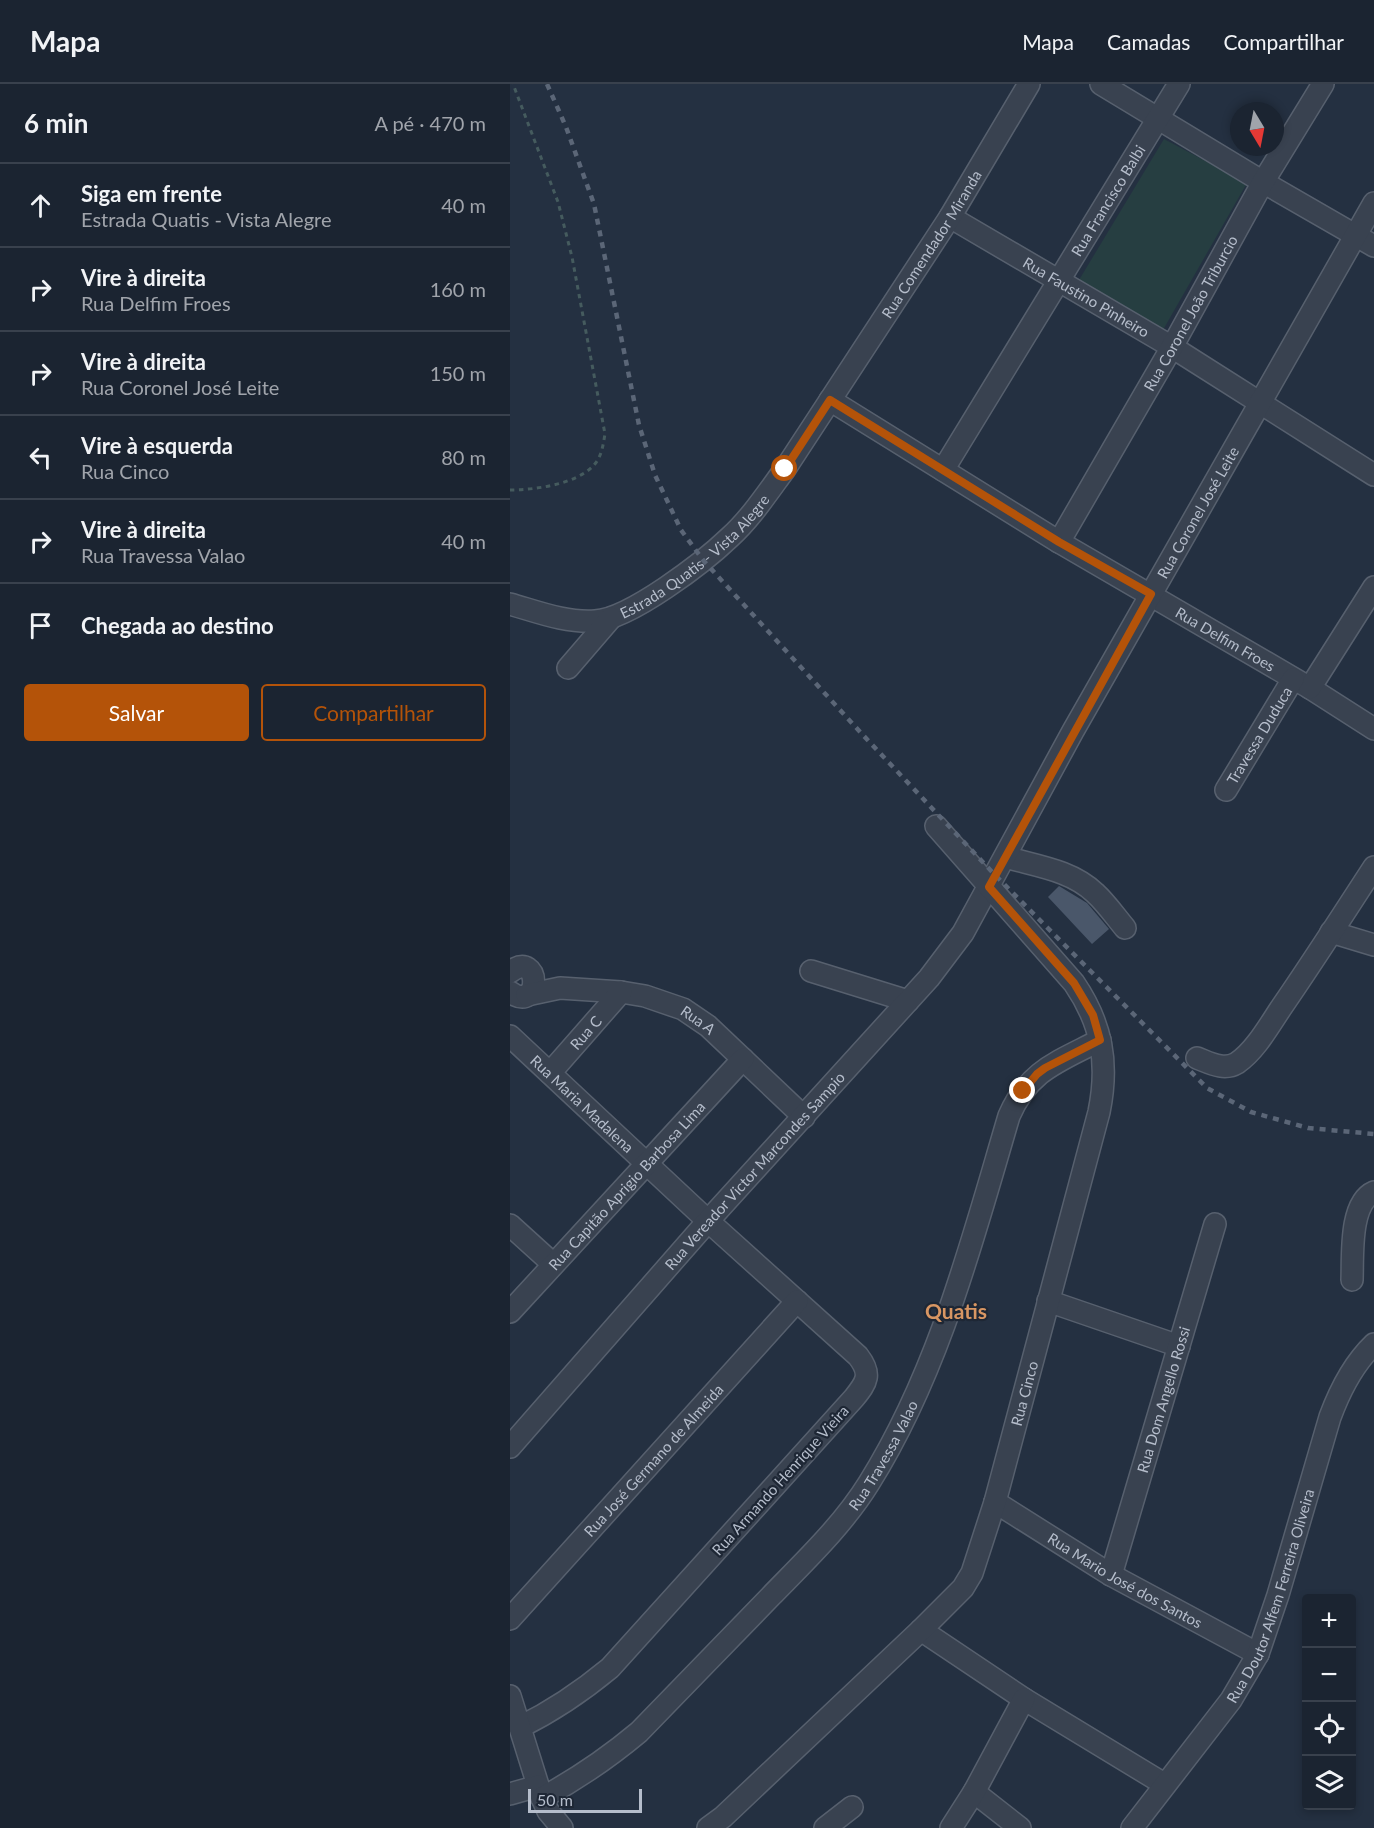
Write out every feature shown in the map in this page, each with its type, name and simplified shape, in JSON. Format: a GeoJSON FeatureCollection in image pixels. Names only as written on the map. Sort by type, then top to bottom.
{"type":"FeatureCollection","features":[{"type":"Feature","properties":{"kind":"street","name":"Rua Comendador Miranda"},"geometry":{"type":"LineString","coordinates":[[830,400],[950,217],[1029,84]]}},
{"type":"Feature","properties":{"kind":"street"},"geometry":{"type":"LineString","coordinates":[[1101,84],[1374,246]]}},
{"type":"Feature","properties":{"kind":"street","name":"Rua Francisco Balbi"},"geometry":{"type":"LineString","coordinates":[[943,470],[1179,84]]}},
{"type":"Feature","properties":{"kind":"street","name":"Rua Coronel João Triburcio"},"geometry":{"type":"LineString","coordinates":[[1059,542],[1172,347],[1314,87]]}},
{"type":"Feature","properties":{"kind":"street","name":"Rua Coronel José Leite"},"geometry":{"type":"LineString","coordinates":[[989,887],[1258,403],[1374,203]]}},
{"type":"Feature","properties":{"kind":"street","name":"Rua Faustino Pinheiro"},"geometry":{"type":"LineString","coordinates":[[950,217],[1172,347],[1374,475]]}},
{"type":"Feature","properties":{"kind":"street","name":"Rua Delfim Froes"},"geometry":{"type":"LineString","coordinates":[[830,400],[1059,542],[1302,683],[1374,729]]}},
{"type":"Feature","properties":{"kind":"street","name":"Estrada Quatis - Vista Alegre"},"geometry":{"type":"LineString","coordinates":[[510,604],[544,615],[571,620],[596,621],[628,611],[654,595],[731,536],[785,469],[830,400]]}},
{"type":"Feature","properties":{"kind":"street","name":"Travessa Duduca"},"geometry":{"type":"LineString","coordinates":[[1227,790],[1302,683],[1374,587]]}},
{"type":"Feature","properties":{"kind":"street"},"geometry":{"type":"LineString","coordinates":[[568,668],[611,618]]}},
{"type":"Feature","properties":{"kind":"street","name":"Rua Cinco"},"geometry":{"type":"LineString","coordinates":[[716,1824],[921,1630],[968,1581],[977,1561],[995,1502],[1090,1148],[1102,1094],[1104,1060],[1100,1040],[1093,1015],[1074,983],[936,826]]}},
{"type":"Feature","properties":{"kind":"street"},"geometry":{"type":"LineString","coordinates":[[1005,857],[1064,873],[1082,882],[1095,893],[1125,928]]}},
{"type":"Feature","properties":{"kind":"street"},"geometry":{"type":"LineString","coordinates":[[1197,1058],[1218,1066],[1229,1066],[1237,1063],[1251,1049],[1300,980],[1374,867]]}},
{"type":"Feature","properties":{"kind":"street","name":"Rua Vereador Victor Marcondes Sampio"},"geometry":{"type":"LineString","coordinates":[[510,1448],[708,1221],[929,978],[963,933],[989,887]]}},
{"type":"Feature","properties":{"kind":"street"},"geometry":{"type":"LineString","coordinates":[[1331,932],[1374,945]]}},
{"type":"Feature","properties":{"kind":"street"},"geometry":{"type":"LineString","coordinates":[[519,969],[560,988]]}},
{"type":"Feature","properties":{"kind":"street"},"geometry":{"type":"LineString","coordinates":[[516,995],[534,988],[535,983],[519,969]]}},
{"type":"Feature","properties":{"kind":"street"},"geometry":{"type":"LineString","coordinates":[[811,971],[908,1001]]}},
{"type":"Feature","properties":{"kind":"street"},"geometry":{"type":"LineString","coordinates":[[516,995],[560,988]]}},
{"type":"Feature","properties":{"kind":"street","name":"Rua A"},"geometry":{"type":"LineString","coordinates":[[560,988],[645,996],[683,1009],[708,1026],[804,1117]]}},
{"type":"Feature","properties":{"kind":"street","name":"Rua C"},"geometry":{"type":"LineString","coordinates":[[550,1073],[621,992]]}},
{"type":"Feature","properties":{"kind":"street","name":"Rua Maria Madalena"},"geometry":{"type":"LineString","coordinates":[[510,1036],[708,1221]]}},
{"type":"Feature","properties":{"kind":"street","name":"Rua Travessa Valao"},"geometry":{"type":"LineString","coordinates":[[510,1794],[540,1792],[580,1777],[609,1757],[639,1732],[808,1558],[844,1516],[868,1485],[922,1383],[964,1268],[1009,1116],[1016,1102],[1031,1081],[1045,1068],[1100,1040]]}},
{"type":"Feature","properties":{"kind":"street","name":"Rua Capitão Aprigio Barbosa Lima"},"geometry":{"type":"LineString","coordinates":[[510,1312],[743,1059]]}},
{"type":"Feature","properties":{"kind":"street"},"geometry":{"type":"LineString","coordinates":[[1352,1280],[1355,1226],[1359,1207],[1374,1192]]}},
{"type":"Feature","properties":{"kind":"street","name":"Rua Armando Henrique Vieira"},"geometry":{"type":"LineString","coordinates":[[520,1727],[553,1711],[583,1691],[610,1668],[863,1387],[867,1379],[864,1363],[858,1356],[708,1221]]}},
{"type":"Feature","properties":{"kind":"street","name":"Rua Dom Angello Rossi"},"geometry":{"type":"LineString","coordinates":[[1111,1575],[1215,1224]]}},
{"type":"Feature","properties":{"kind":"street"},"geometry":{"type":"LineString","coordinates":[[510,1225],[553,1264]]}},
{"type":"Feature","properties":{"kind":"street","name":"Rua José Germano de Almeida"},"geometry":{"type":"LineString","coordinates":[[510,1619],[797,1301]]}},
{"type":"Feature","properties":{"kind":"street"},"geometry":{"type":"LineString","coordinates":[[1048,1301],[1179,1346]]}},
{"type":"Feature","properties":{"kind":"street","name":"Rua Doutor Alfem Ferreira Oliveira"},"geometry":{"type":"LineString","coordinates":[[1132,1828],[1231,1700],[1258,1654],[1339,1392],[1351,1372],[1374,1344]]}},
{"type":"Feature","properties":{"kind":"street","name":"Rua Mario José dos Santos"},"geometry":{"type":"LineString","coordinates":[[995,1502],[1111,1575],[1258,1654]]}},
{"type":"Feature","properties":{"kind":"street"},"geometry":{"type":"LineString","coordinates":[[921,1630],[1024,1699],[1164,1784]]}},
{"type":"Feature","properties":{"kind":"street"},"geometry":{"type":"LineString","coordinates":[[510,1696],[540,1792],[548,1811],[562,1828]]}},
{"type":"Feature","properties":{"kind":"street"},"geometry":{"type":"LineString","coordinates":[[951,1828],[1024,1699]]}},
{"type":"Feature","properties":{"kind":"street"},"geometry":{"type":"LineString","coordinates":[[974,1791],[1020,1828]]}},
{"type":"Feature","properties":{"kind":"street"},"geometry":{"type":"LineString","coordinates":[[825,1828],[852,1807]]}},
{"type":"Feature","properties":{"kind":"path"},"geometry":{"type":"LineString","coordinates":[[510,490],[554,486],[582,475],[594,465],[601,453],[605,434],[572,257],[558,201],[513,84]]}},
{"type":"Feature","properties":{"kind":"green space"},"geometry":{"type":"Polygon","coordinates":[[[1164,139],[1247,183],[1163,330],[1079,280],[1164,139]]]}},
{"type":"Feature","properties":{"kind":"building"},"geometry":{"type":"Polygon","coordinates":[[[1059,886],[1087,903],[1109,929],[1092,944],[1048,897],[1059,886]]]}},
{"type":"Feature","properties":{"kind":"railway"},"geometry":{"type":"LineString","coordinates":[[547,84],[566,127],[594,204],[639,425],[655,475],[681,530],[703,560],[995,875],[1207,1088],[1251,1112],[1308,1128],[1374,1134]]}},
{"type":"Feature","properties":{"kind":"district","name":"Quatis"},"geometry":{"type":"Point","coordinates":[956,1310]}},
{"type":"Feature","properties":{"kind":"route"},"geometry":{"type":"LineString","coordinates":[[785,469],[830,400],[1059,542],[1151,594],[1073,731],[989,887],[1074,983],[1093,1015],[1100,1040],[1045,1068],[1023,1091]]}}]}
